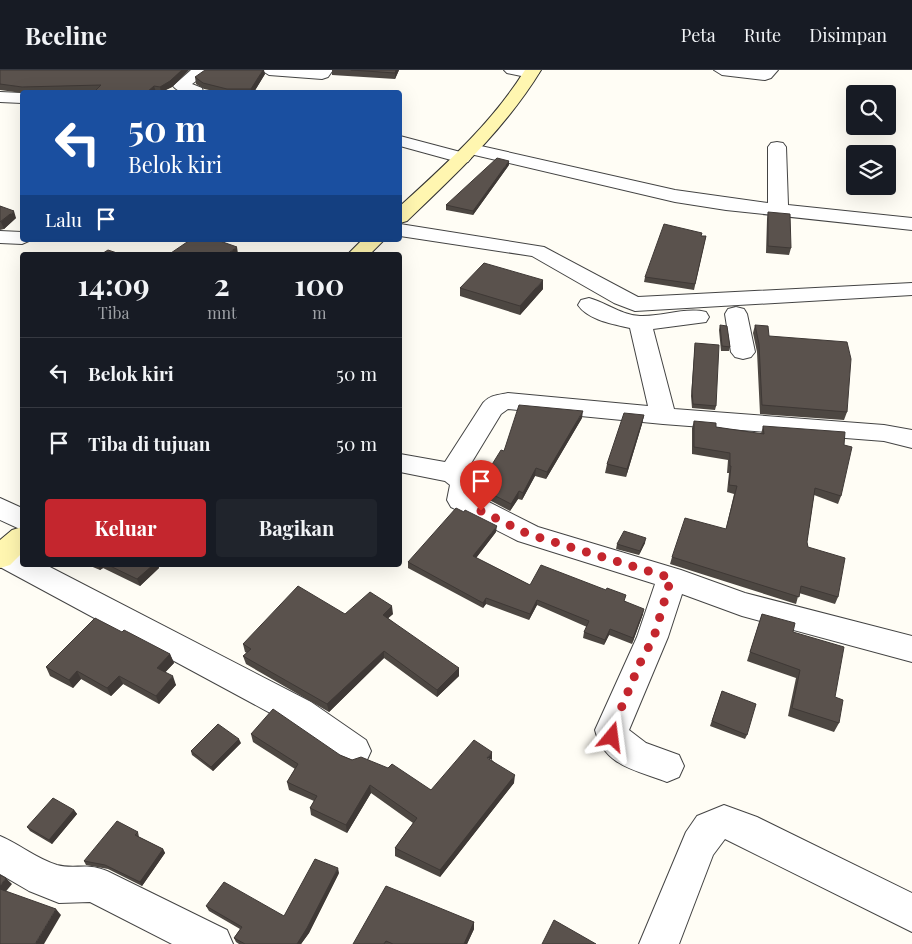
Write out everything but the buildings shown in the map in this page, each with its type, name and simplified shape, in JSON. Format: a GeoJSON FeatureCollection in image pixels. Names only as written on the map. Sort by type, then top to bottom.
{"type":"FeatureCollection","features":[{"type":"Feature","properties":{"kind":"main road"},"geometry":{"type":"LineString","coordinates":[[402,215],[467,154],[500,117],[532,72]]}},
{"type":"Feature","properties":{"kind":"main road"},"geometry":{"type":"LineString","coordinates":[[360,252],[372,242]]}},
{"type":"Feature","properties":{"kind":"street"},"geometry":{"type":"LineString","coordinates":[[174,70],[198,72]]}},
{"type":"Feature","properties":{"kind":"street"},"geometry":{"type":"LineString","coordinates":[[269,70],[322,74],[325,70]]}},
{"type":"Feature","properties":{"kind":"street"},"geometry":{"type":"LineString","coordinates":[[512,70],[532,72]]}},
{"type":"Feature","properties":{"kind":"street"},"geometry":{"type":"LineString","coordinates":[[722,70],[765,75],[770,70]]}},
{"type":"Feature","properties":{"kind":"street"},"geometry":{"type":"LineString","coordinates":[[193,90],[181,86],[198,72]]}},
{"type":"Feature","properties":{"kind":"street"},"geometry":{"type":"LineString","coordinates":[[278,88],[290,72]]}},
{"type":"Feature","properties":{"kind":"street"},"geometry":{"type":"LineString","coordinates":[[402,142],[675,196],[778,210],[912,224]]}},
{"type":"Feature","properties":{"kind":"street"},"geometry":{"type":"LineString","coordinates":[[777,147],[778,210]]}},
{"type":"Feature","properties":{"kind":"street"},"geometry":{"type":"LineString","coordinates":[[402,230],[537,251],[556,258],[612,293],[635,304],[728,308],[912,305]]}},
{"type":"Feature","properties":{"kind":"street"},"geometry":{"type":"LineString","coordinates":[[0,237],[20,238]]}},
{"type":"Feature","properties":{"kind":"street"},"geometry":{"type":"LineString","coordinates":[[589,305],[611,316],[640,324],[728,308],[912,290]]}},
{"type":"Feature","properties":{"kind":"street"},"geometry":{"type":"LineString","coordinates":[[728,308],[743,352]]}},
{"type":"Feature","properties":{"kind":"street"},"geometry":{"type":"LineString","coordinates":[[640,324],[664,416]]}},
{"type":"Feature","properties":{"kind":"street"},"geometry":{"type":"LineString","coordinates":[[452,472],[497,403],[522,401],[664,416],[884,432],[912,439]]}},
{"type":"Feature","properties":{"kind":"street"},"geometry":{"type":"LineString","coordinates":[[402,463],[433,471],[452,472],[464,482],[461,500],[519,530],[671,578],[742,604],[912,648]]}},
{"type":"Feature","properties":{"kind":"street"},"geometry":{"type":"LineString","coordinates":[[0,508],[20,519]]}},
{"type":"Feature","properties":{"kind":"street"},"geometry":{"type":"LineString","coordinates":[[8,550],[20,557]]}},
{"type":"Feature","properties":{"kind":"street"},"geometry":{"type":"LineString","coordinates":[[39,567],[299,712],[354,752]]}},
{"type":"Feature","properties":{"kind":"street"},"geometry":{"type":"LineString","coordinates":[[667,766],[623,747],[612,737],[612,730],[640,663],[654,637],[671,578]]}},
{"type":"Feature","properties":{"kind":"street"},"geometry":{"type":"LineString","coordinates":[[659,944],[699,845],[710,828],[724,822],[744,829],[912,913]]}},
{"type":"Feature","properties":{"kind":"street"},"geometry":{"type":"LineString","coordinates":[[0,854],[50,881],[67,885],[79,882],[94,884],[213,944]]}},
{"type":"Feature","properties":{"kind":"route"},"geometry":{"type":"LineString","coordinates":[[481,511],[528,534],[671,578],[664,611],[612,730],[612,737]]}}]}
